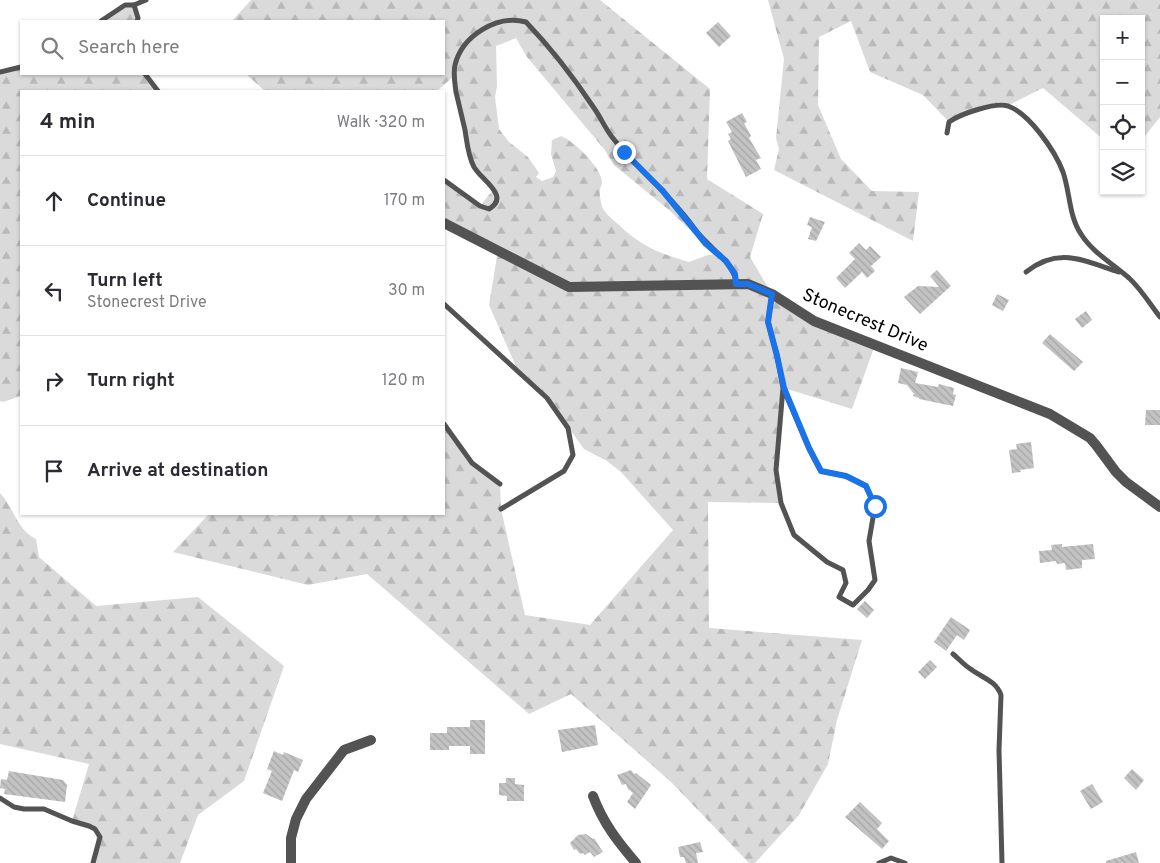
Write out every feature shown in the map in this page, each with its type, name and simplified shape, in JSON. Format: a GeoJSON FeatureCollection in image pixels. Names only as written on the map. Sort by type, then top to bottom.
{"type":"FeatureCollection","features":[{"type":"Feature","properties":{"kind":"street","name":"Stonecrest Drive"},"geometry":{"type":"LineString","coordinates":[[445,224],[569,287],[748,284],[772,294],[814,320],[1050,414],[1090,438],[1126,482],[1160,507]]}},
{"type":"Feature","properties":{"kind":"street"},"geometry":{"type":"LineString","coordinates":[[291,863],[291,838],[296,819],[306,799],[344,750],[371,740]]}},
{"type":"Feature","properties":{"kind":"street"},"geometry":{"type":"LineString","coordinates":[[593,796],[609,830],[636,863]]}},
{"type":"Feature","properties":{"kind":"lane"},"geometry":{"type":"LineString","coordinates":[[103,20],[125,5],[134,5],[146,0]]}},
{"type":"Feature","properties":{"kind":"lane"},"geometry":{"type":"LineString","coordinates":[[134,5],[137,20]]}},
{"type":"Feature","properties":{"kind":"lane"},"geometry":{"type":"LineString","coordinates":[[445,181],[480,206],[489,209],[497,201],[497,195],[475,168],[470,156],[456,91],[455,65],[464,46],[474,35],[498,22],[516,19],[526,22],[576,82],[596,110],[610,135],[624,152],[668,198],[706,244],[726,261],[735,274],[736,284]]}},
{"type":"Feature","properties":{"kind":"lane"},"geometry":{"type":"LineString","coordinates":[[0,72],[20,67]]}},
{"type":"Feature","properties":{"kind":"lane"},"geometry":{"type":"LineString","coordinates":[[146,75],[157,90]]}},
{"type":"Feature","properties":{"kind":"lane"},"geometry":{"type":"LineString","coordinates":[[947,133],[949,122],[954,118],[1001,105],[1007,106],[1026,118],[1053,150],[1063,172],[1075,224],[1080,234],[1091,247],[1122,272],[1142,293],[1160,317]]}},
{"type":"Feature","properties":{"kind":"lane"},"geometry":{"type":"LineString","coordinates":[[1026,272],[1045,260],[1066,257],[1122,272]]}},
{"type":"Feature","properties":{"kind":"lane"},"geometry":{"type":"LineString","coordinates":[[772,294],[768,322],[784,388],[809,448],[821,471],[846,476],[866,486],[875,506],[869,541],[875,580],[853,605],[838,597],[846,583],[843,570],[827,562],[794,535],[780,503],[776,470],[784,388]]}},
{"type":"Feature","properties":{"kind":"lane"},"geometry":{"type":"LineString","coordinates":[[445,305],[547,398],[568,428],[573,455],[564,471],[501,509]]}},
{"type":"Feature","properties":{"kind":"lane"},"geometry":{"type":"LineString","coordinates":[[445,425],[472,463],[500,484]]}},
{"type":"Feature","properties":{"kind":"lane"},"geometry":{"type":"LineString","coordinates":[[953,654],[970,669],[993,682],[999,688],[1001,695],[999,750],[1002,863]]}},
{"type":"Feature","properties":{"kind":"lane"},"geometry":{"type":"LineString","coordinates":[[0,798],[14,807],[44,809],[95,829],[100,837],[93,863]]}},
{"type":"Feature","properties":{"kind":"lane"},"geometry":{"type":"LineString","coordinates":[[879,863],[891,858],[905,863]]}},
{"type":"Feature","properties":{"kind":"green space"},"geometry":{"type":"Polygon","coordinates":[[[251,0],[600,0],[710,89],[707,179],[763,214],[750,257],[772,294],[792,308],[875,345],[852,409],[784,388],[776,470],[781,503],[708,502],[709,628],[862,640],[837,720],[828,764],[799,815],[755,863],[749,863],[670,781],[571,694],[529,714],[367,574],[308,585],[173,552],[208,515],[445,515],[445,425],[472,463],[500,484],[501,509],[525,615],[590,625],[673,530],[621,472],[607,461],[584,449],[547,398],[518,371],[489,305],[498,250],[445,224],[445,181],[480,206],[493,190],[475,168],[454,76],[438,90],[264,90],[247,75],[445,75],[445,20],[233,20],[251,0]],[[516,38],[496,46],[497,86],[495,97],[499,129],[509,142],[528,157],[539,173],[536,177],[542,181],[553,177],[556,171],[551,154],[552,140],[561,136],[580,149],[598,170],[602,183],[600,194],[603,209],[627,233],[651,248],[689,262],[713,255],[706,245],[669,210],[614,165],[604,149],[527,57],[516,38]]]}},
{"type":"Feature","properties":{"kind":"green space"},"geometry":{"type":"Polygon","coordinates":[[[768,0],[1160,0],[1160,117],[1145,136],[1145,15],[1100,15],[1100,137],[1043,88],[1007,106],[986,108],[949,122],[923,95],[870,72],[851,21],[819,37],[818,105],[841,159],[872,191],[919,192],[913,241],[774,170],[779,149],[776,138],[784,59],[768,0]]]}},
{"type":"Feature","properties":{"kind":"green space"},"geometry":{"type":"Polygon","coordinates":[[[125,5],[134,5],[137,20],[102,20],[125,5]]]}},
{"type":"Feature","properties":{"kind":"green space"},"geometry":{"type":"Polygon","coordinates":[[[20,67],[20,75],[146,75],[157,90],[20,90],[20,396],[3,402],[0,401],[0,72],[20,67]]]}},
{"type":"Feature","properties":{"kind":"green space"},"geometry":{"type":"Polygon","coordinates":[[[0,493],[20,525],[36,539],[39,557],[96,606],[198,597],[284,666],[244,781],[198,815],[180,863],[93,863],[98,847],[95,829],[72,821],[89,764],[0,744],[0,493]]]}},
{"type":"Feature","properties":{"kind":"building"},"geometry":{"type":"Polygon","coordinates":[[[718,22],[731,36],[719,47],[706,33],[718,22]]]}},
{"type":"Feature","properties":{"kind":"building"},"geometry":{"type":"Polygon","coordinates":[[[742,113],[747,122],[744,123],[751,136],[749,138],[761,158],[756,160],[761,169],[746,177],[728,141],[731,139],[728,134],[732,132],[726,122],[742,113]]]}},
{"type":"Feature","properties":{"kind":"building"},"geometry":{"type":"Polygon","coordinates":[[[810,217],[825,222],[816,241],[808,239],[812,227],[807,225],[810,217]]]}},
{"type":"Feature","properties":{"kind":"building"},"geometry":{"type":"Polygon","coordinates":[[[859,243],[866,250],[870,246],[881,257],[871,266],[875,271],[867,278],[862,272],[845,288],[836,278],[855,259],[849,253],[859,243]]]}},
{"type":"Feature","properties":{"kind":"building"},"geometry":{"type":"Polygon","coordinates":[[[937,270],[951,286],[920,314],[904,297],[918,286],[939,287],[930,276],[937,270]]]}},
{"type":"Feature","properties":{"kind":"building"},"geometry":{"type":"Polygon","coordinates":[[[997,294],[1009,300],[1003,311],[992,305],[997,294]]]}},
{"type":"Feature","properties":{"kind":"building"},"geometry":{"type":"Polygon","coordinates":[[[1086,311],[1092,320],[1082,328],[1075,319],[1086,311]]]}},
{"type":"Feature","properties":{"kind":"building"},"geometry":{"type":"Polygon","coordinates":[[[1050,334],[1083,362],[1074,371],[1042,343],[1050,334]]]}},
{"type":"Feature","properties":{"kind":"building"},"geometry":{"type":"Polygon","coordinates":[[[901,368],[918,372],[915,383],[938,387],[939,384],[954,388],[953,394],[956,395],[953,406],[913,396],[914,394],[907,385],[898,383],[901,368]]]}},
{"type":"Feature","properties":{"kind":"building"},"geometry":{"type":"Polygon","coordinates":[[[1146,410],[1160,410],[1160,425],[1145,425],[1146,410]]]}},
{"type":"Feature","properties":{"kind":"building"},"geometry":{"type":"Polygon","coordinates":[[[1031,442],[1034,468],[1012,473],[1009,450],[1017,449],[1016,444],[1031,442]]]}},
{"type":"Feature","properties":{"kind":"building"},"geometry":{"type":"Polygon","coordinates":[[[1062,544],[1062,547],[1093,544],[1095,559],[1082,560],[1082,568],[1066,570],[1065,563],[1057,564],[1056,561],[1040,563],[1039,551],[1052,550],[1051,545],[1062,544]]]}},
{"type":"Feature","properties":{"kind":"building"},"geometry":{"type":"Polygon","coordinates":[[[865,601],[874,610],[867,618],[857,609],[865,601]]]}},
{"type":"Feature","properties":{"kind":"building"},"geometry":{"type":"Polygon","coordinates":[[[951,617],[970,630],[964,640],[957,635],[946,651],[934,642],[951,617]]]}},
{"type":"Feature","properties":{"kind":"building"},"geometry":{"type":"Polygon","coordinates":[[[930,660],[937,667],[925,679],[918,672],[930,660]]]}},
{"type":"Feature","properties":{"kind":"building"},"geometry":{"type":"Polygon","coordinates":[[[470,720],[485,720],[485,754],[470,754],[470,746],[449,746],[449,750],[430,750],[430,733],[447,733],[447,727],[470,727],[470,720]]]}},
{"type":"Feature","properties":{"kind":"building"},"geometry":{"type":"Polygon","coordinates":[[[595,725],[598,745],[562,752],[558,730],[595,725]]]}},
{"type":"Feature","properties":{"kind":"building"},"geometry":{"type":"Polygon","coordinates":[[[274,751],[283,755],[284,752],[303,760],[298,772],[294,770],[282,801],[263,793],[272,771],[267,769],[274,751]]]}},
{"type":"Feature","properties":{"kind":"building"},"geometry":{"type":"Polygon","coordinates":[[[1132,769],[1144,780],[1136,790],[1124,778],[1132,769]]]}},
{"type":"Feature","properties":{"kind":"building"},"geometry":{"type":"Polygon","coordinates":[[[631,770],[651,785],[635,809],[627,802],[633,793],[626,784],[622,785],[617,775],[631,770]]]}},
{"type":"Feature","properties":{"kind":"building"},"geometry":{"type":"Polygon","coordinates":[[[9,771],[63,780],[67,785],[65,802],[4,794],[5,789],[0,788],[1,779],[7,780],[9,771]]]}},
{"type":"Feature","properties":{"kind":"building"},"geometry":{"type":"Polygon","coordinates":[[[506,778],[515,778],[515,784],[524,785],[524,801],[507,801],[507,796],[499,795],[499,783],[506,783],[506,778]]]}},
{"type":"Feature","properties":{"kind":"building"},"geometry":{"type":"Polygon","coordinates":[[[1092,784],[1103,802],[1091,809],[1080,791],[1092,784]]]}},
{"type":"Feature","properties":{"kind":"building"},"geometry":{"type":"Polygon","coordinates":[[[860,802],[882,823],[877,829],[889,841],[882,849],[845,817],[860,802]]]}},
{"type":"Feature","properties":{"kind":"building"},"geometry":{"type":"Polygon","coordinates":[[[586,834],[594,838],[603,852],[594,857],[590,852],[585,855],[583,853],[580,854],[576,849],[574,850],[570,843],[578,835],[586,834]]]}},
{"type":"Feature","properties":{"kind":"building"},"geometry":{"type":"Polygon","coordinates":[[[700,842],[703,852],[696,853],[698,863],[686,863],[684,857],[680,857],[678,847],[700,842]]]}},
{"type":"Feature","properties":{"kind":"building"},"geometry":{"type":"Polygon","coordinates":[[[1136,852],[1139,863],[1106,863],[1106,861],[1136,852]]]}},
{"type":"Feature","properties":{"kind":"route"},"geometry":{"type":"LineString","coordinates":[[624,152],[662,190],[706,244],[726,261],[735,274],[736,284],[748,284],[772,294],[768,322],[784,388],[809,448],[821,471],[846,476],[866,486],[875,506]]}}]}
